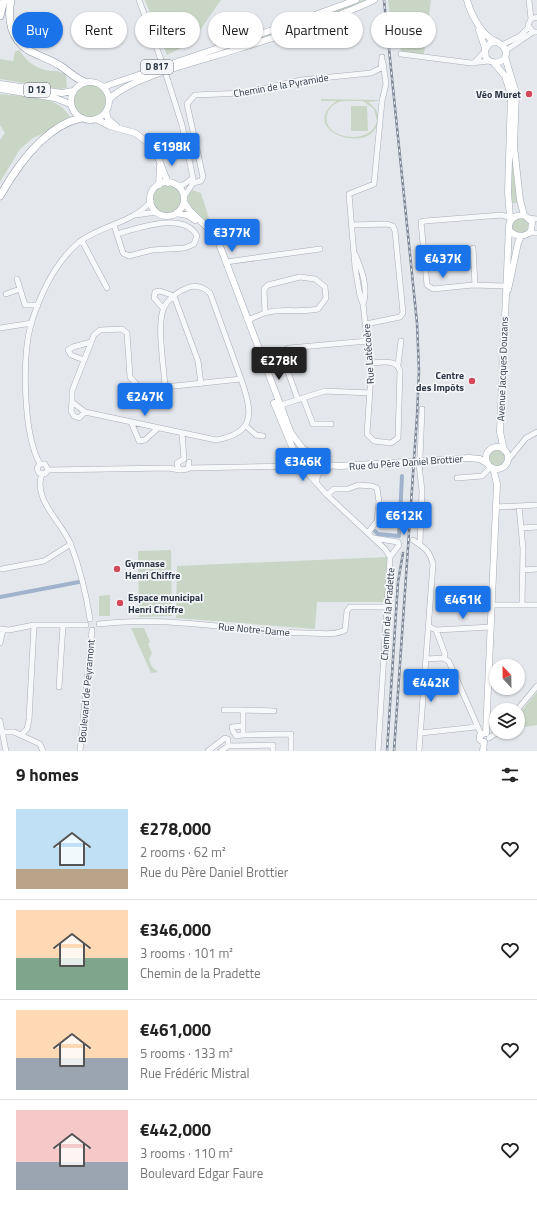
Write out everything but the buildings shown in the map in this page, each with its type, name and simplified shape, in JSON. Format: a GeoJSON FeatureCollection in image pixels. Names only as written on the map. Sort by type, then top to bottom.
{"type":"FeatureCollection","features":[{"type":"Feature","properties":{"kind":"highway"},"geometry":{"type":"LineString","coordinates":[[0,16],[4,0]]}},
{"type":"Feature","properties":{"kind":"highway"},"geometry":{"type":"LineString","coordinates":[[11,0],[9,21],[15,37],[21,44],[28,50],[59,65],[78,80],[85,82]]}},
{"type":"Feature","properties":{"kind":"highway"},"geometry":{"type":"LineString","coordinates":[[0,196],[15,172],[39,144],[59,128],[81,118]]}},
{"type":"Feature","properties":{"kind":"main road","name":"D 817"},"geometry":{"type":"LineString","coordinates":[[102,86],[320,14],[356,0]]}},
{"type":"Feature","properties":{"kind":"main road","name":"D 817"},"geometry":{"type":"LineString","coordinates":[[109,100],[118,90],[157,75],[322,21],[374,0]]}},
{"type":"Feature","properties":{"kind":"main road"},"geometry":{"type":"LineString","coordinates":[[466,0],[471,12],[484,32],[500,44],[505,54],[516,93],[514,146],[520,200],[526,217],[532,224],[529,233],[522,236],[515,235],[509,230],[511,218],[508,192],[511,95],[505,76],[491,62],[485,50],[480,32],[468,11],[466,0]]}},
{"type":"Feature","properties":{"kind":"main road"},"geometry":{"type":"LineString","coordinates":[[485,50],[490,43],[500,44]]}},
{"type":"Feature","properties":{"kind":"main road"},"geometry":{"type":"LineString","coordinates":[[491,62],[500,62],[505,54]]}},
{"type":"Feature","properties":{"kind":"main road"},"geometry":{"type":"LineString","coordinates":[[119,128],[108,119],[106,111],[109,100],[102,86],[94,82],[85,82],[73,90],[70,104],[74,112],[81,118],[86,120],[96,119],[110,126],[141,136],[154,147],[159,156],[168,183]]}},
{"type":"Feature","properties":{"kind":"main road","name":"D 12"},"geometry":{"type":"LineString","coordinates":[[0,86],[62,93],[73,90]]}},
{"type":"Feature","properties":{"kind":"main road","name":"D 12"},"geometry":{"type":"LineString","coordinates":[[0,86],[55,98],[70,104]]}},
{"type":"Feature","properties":{"kind":"main road"},"geometry":{"type":"LineString","coordinates":[[96,119],[106,111]]}},
{"type":"Feature","properties":{"kind":"main road"},"geometry":{"type":"LineString","coordinates":[[159,156],[159,185]]}},
{"type":"Feature","properties":{"kind":"main road"},"geometry":{"type":"LineString","coordinates":[[184,199],[180,210],[169,216],[156,212],[151,201],[153,191],[159,185],[168,183],[175,185],[181,190],[190,211],[211,231],[218,241],[293,438],[303,449],[294,455]]}},
{"type":"Feature","properties":{"kind":"main road"},"geometry":{"type":"LineString","coordinates":[[176,213],[187,215],[199,223],[209,233],[215,243],[282,408],[294,455],[305,466],[312,456]]}},
{"type":"Feature","properties":{"kind":"main road"},"geometry":{"type":"LineString","coordinates":[[511,218],[517,216],[526,217]]}},
{"type":"Feature","properties":{"kind":"main road","name":"Avenue Jacques Douzans"},"geometry":{"type":"LineString","coordinates":[[504,450],[500,432],[505,286],[509,230]]}},
{"type":"Feature","properties":{"kind":"main road","name":"Avenue Jacques Douzans"},"geometry":{"type":"LineString","coordinates":[[505,306],[518,243],[522,236]]}},
{"type":"Feature","properties":{"kind":"main road","name":"Avenue Jacques Douzans"},"geometry":{"type":"LineString","coordinates":[[491,450],[500,432]]}},
{"type":"Feature","properties":{"kind":"main road"},"geometry":{"type":"LineString","coordinates":[[483,751],[491,627],[497,484],[503,467],[508,460],[504,450],[497,448],[491,450],[487,457],[497,484]]}},
{"type":"Feature","properties":{"kind":"main road","name":"Rue du Père Daniel Brottier"},"geometry":{"type":"LineString","coordinates":[[303,449],[309,451],[312,456],[326,462],[344,466]]}},
{"type":"Feature","properties":{"kind":"main road","name":"Rue du Père Daniel Brottier"},"geometry":{"type":"LineString","coordinates":[[469,458],[491,450]]}},
{"type":"Feature","properties":{"kind":"main road","name":"Rue du Père Daniel Brottier"},"geometry":{"type":"LineString","coordinates":[[305,466],[344,466],[469,458],[480,459],[491,466]]}},
{"type":"Feature","properties":{"kind":"main road"},"geometry":{"type":"LineString","coordinates":[[491,466],[503,467]]}},
{"type":"Feature","properties":{"kind":"street"},"geometry":{"type":"LineString","coordinates":[[139,0],[160,57],[182,125],[193,180],[184,199]]}},
{"type":"Feature","properties":{"kind":"street"},"geometry":{"type":"LineString","coordinates":[[500,44],[520,36],[528,28],[528,23],[531,18],[529,1]]}},
{"type":"Feature","properties":{"kind":"street"},"geometry":{"type":"LineString","coordinates":[[529,1],[537,17],[531,18]]}},
{"type":"Feature","properties":{"kind":"street"},"geometry":{"type":"LineString","coordinates":[[505,54],[535,32],[528,28]]}},
{"type":"Feature","properties":{"kind":"street"},"geometry":{"type":"LineString","coordinates":[[474,63],[485,50]]}},
{"type":"Feature","properties":{"kind":"street"},"geometry":{"type":"LineString","coordinates":[[401,54],[474,63],[491,62]]}},
{"type":"Feature","properties":{"kind":"street","name":"Chemin de la Pyramide"},"geometry":{"type":"LineString","coordinates":[[193,180],[200,181],[203,177],[187,104],[196,95],[245,93],[301,80],[371,73],[379,70],[382,59],[386,84],[378,145]]}},
{"type":"Feature","properties":{"kind":"street","name":"Rue Latécoère"},"geometry":{"type":"LineString","coordinates":[[282,408],[300,399],[325,391],[370,393],[368,341],[363,304],[360,296],[355,267],[349,194],[374,184],[378,145]]}},
{"type":"Feature","properties":{"kind":"street"},"geometry":{"type":"LineString","coordinates":[[175,185],[187,184],[193,180]]}},
{"type":"Feature","properties":{"kind":"street"},"geometry":{"type":"LineString","coordinates":[[40,464],[32,446],[27,421],[27,363],[29,336],[38,305],[50,280],[66,256],[82,240],[128,218],[151,201]]}},
{"type":"Feature","properties":{"kind":"street"},"geometry":{"type":"LineString","coordinates":[[128,218],[143,213],[156,212]]}},
{"type":"Feature","properties":{"kind":"street"},"geometry":{"type":"LineString","coordinates":[[505,286],[475,285],[433,289],[427,285],[421,222],[425,220],[502,216],[511,218]]}},
{"type":"Feature","properties":{"kind":"street"},"geometry":{"type":"LineString","coordinates":[[526,217],[537,219]]}},
{"type":"Feature","properties":{"kind":"street"},"geometry":{"type":"LineString","coordinates":[[114,225],[123,253],[129,256],[152,250],[185,248],[194,244],[198,236],[194,230],[178,222],[157,224],[117,234]]}},
{"type":"Feature","properties":{"kind":"street"},"geometry":{"type":"LineString","coordinates":[[351,225],[387,224],[393,226],[395,231],[403,313],[400,317],[366,324]]}},
{"type":"Feature","properties":{"kind":"street"},"geometry":{"type":"LineString","coordinates":[[529,233],[537,233]]}},
{"type":"Feature","properties":{"kind":"street"},"geometry":{"type":"LineString","coordinates":[[82,240],[107,288]]}},
{"type":"Feature","properties":{"kind":"street"},"geometry":{"type":"LineString","coordinates":[[473,248],[475,285]]}},
{"type":"Feature","properties":{"kind":"street"},"geometry":{"type":"LineString","coordinates":[[226,262],[320,249]]}},
{"type":"Feature","properties":{"kind":"street"},"geometry":{"type":"LineString","coordinates":[[247,320],[265,313],[287,311],[303,312],[318,309],[326,298],[325,287],[315,279],[300,277],[268,286],[264,289],[265,313]]}},
{"type":"Feature","properties":{"kind":"street"},"geometry":{"type":"LineString","coordinates":[[17,279],[25,305],[38,305]]}},
{"type":"Feature","properties":{"kind":"street"},"geometry":{"type":"LineString","coordinates":[[72,402],[85,412],[216,440],[236,434],[246,426],[250,411],[249,403],[210,293],[201,286],[192,286],[181,290],[163,308],[161,320],[165,387]]}},
{"type":"Feature","properties":{"kind":"street"},"geometry":{"type":"LineString","coordinates":[[6,294],[20,289]]}},
{"type":"Feature","properties":{"kind":"street"},"geometry":{"type":"LineString","coordinates":[[163,308],[154,298],[153,293],[160,291],[174,296]]}},
{"type":"Feature","properties":{"kind":"street"},"geometry":{"type":"LineString","coordinates":[[174,296],[198,361],[201,384]]}},
{"type":"Feature","properties":{"kind":"street"},"geometry":{"type":"LineString","coordinates":[[0,328],[32,323]]}},
{"type":"Feature","properties":{"kind":"street"},"geometry":{"type":"LineString","coordinates":[[85,412],[79,418],[74,416],[71,411],[72,391],[94,335],[100,330],[122,329],[127,332],[130,377],[133,382],[146,389],[241,379]]}},
{"type":"Feature","properties":{"kind":"street"},"geometry":{"type":"LineString","coordinates":[[331,424],[313,424],[300,399],[282,355],[283,351],[289,348],[368,341]]}},
{"type":"Feature","properties":{"kind":"street"},"geometry":{"type":"LineString","coordinates":[[370,393],[367,434],[374,441],[395,442],[398,438],[401,374],[398,365],[401,341]]}},
{"type":"Feature","properties":{"kind":"street"},"geometry":{"type":"LineString","coordinates":[[84,360],[71,355],[68,350],[91,342]]}},
{"type":"Feature","properties":{"kind":"street"},"geometry":{"type":"LineString","coordinates":[[370,363],[391,362],[398,365]]}},
{"type":"Feature","properties":{"kind":"street"},"geometry":{"type":"LineString","coordinates":[[420,543],[422,491],[419,464],[422,408]]}},
{"type":"Feature","properties":{"kind":"street"},"geometry":{"type":"LineString","coordinates":[[131,422],[139,441],[145,440],[158,428]]}},
{"type":"Feature","properties":{"kind":"street"},"geometry":{"type":"LineString","coordinates":[[246,426],[256,435],[263,436]]}},
{"type":"Feature","properties":{"kind":"street"},"geometry":{"type":"LineString","coordinates":[[508,460],[527,436],[537,432]]}},
{"type":"Feature","properties":{"kind":"street"},"geometry":{"type":"LineString","coordinates":[[182,433],[184,458],[189,462],[202,466]]}},
{"type":"Feature","properties":{"kind":"street"},"geometry":{"type":"LineString","coordinates":[[504,450],[516,450]]}},
{"type":"Feature","properties":{"kind":"street"},"geometry":{"type":"LineString","coordinates":[[272,465],[284,463],[294,455]]}},
{"type":"Feature","properties":{"kind":"street"},"geometry":{"type":"LineString","coordinates":[[168,468],[184,458]]}},
{"type":"Feature","properties":{"kind":"street"},"geometry":{"type":"LineString","coordinates":[[189,462],[189,468]]}},
{"type":"Feature","properties":{"kind":"street"},"geometry":{"type":"LineString","coordinates":[[177,463],[180,470]]}},
{"type":"Feature","properties":{"kind":"street"},"geometry":{"type":"LineString","coordinates":[[40,464],[45,464],[48,470]]}},
{"type":"Feature","properties":{"kind":"street"},"geometry":{"type":"LineString","coordinates":[[40,464],[37,470],[42,474]]}},
{"type":"Feature","properties":{"kind":"street"},"geometry":{"type":"LineString","coordinates":[[42,474],[45,474],[48,470],[168,468],[186,471],[189,468],[202,466],[305,466]]}},
{"type":"Feature","properties":{"kind":"street","name":"Chemin de la Pradette"},"geometry":{"type":"LineString","coordinates":[[305,466],[317,484],[327,495],[388,552],[390,558],[378,751]]}},
{"type":"Feature","properties":{"kind":"street"},"geometry":{"type":"LineString","coordinates":[[317,484],[317,476],[320,471],[326,467],[335,466]]}},
{"type":"Feature","properties":{"kind":"street"},"geometry":{"type":"LineString","coordinates":[[457,478],[482,476],[491,466]]}},
{"type":"Feature","properties":{"kind":"street"},"geometry":{"type":"LineString","coordinates":[[42,474],[40,488],[44,502],[65,531],[71,544],[83,581],[90,619],[86,625]]}},
{"type":"Feature","properties":{"kind":"street"},"geometry":{"type":"LineString","coordinates":[[327,495],[334,489],[348,489],[355,485],[372,486],[377,488],[380,502],[377,521],[368,533]]}},
{"type":"Feature","properties":{"kind":"street"},"geometry":{"type":"LineString","coordinates":[[496,507],[537,505]]}},
{"type":"Feature","properties":{"kind":"street"},"geometry":{"type":"LineString","coordinates":[[519,506],[523,570],[522,605]]}},
{"type":"Feature","properties":{"kind":"street"},"geometry":{"type":"LineString","coordinates":[[521,528],[537,527]]}},
{"type":"Feature","properties":{"kind":"street"},"geometry":{"type":"LineString","coordinates":[[373,538],[398,542],[399,545],[390,558]]}},
{"type":"Feature","properties":{"kind":"street"},"geometry":{"type":"LineString","coordinates":[[413,540],[420,543],[430,554],[433,564],[421,733],[418,751]]}},
{"type":"Feature","properties":{"kind":"street"},"geometry":{"type":"LineString","coordinates":[[2,569],[44,561],[71,544]]}},
{"type":"Feature","properties":{"kind":"street"},"geometry":{"type":"LineString","coordinates":[[523,570],[537,569]]}},
{"type":"Feature","properties":{"kind":"street"},"geometry":{"type":"LineString","coordinates":[[492,605],[537,605]]}},
{"type":"Feature","properties":{"kind":"street","name":"Rue Notre-Dame"},"geometry":{"type":"LineString","coordinates":[[99,624],[176,623],[296,633],[319,633],[345,630],[347,611],[350,607],[388,607]]}},
{"type":"Feature","properties":{"kind":"street"},"geometry":{"type":"LineString","coordinates":[[0,643],[2,629],[34,626],[86,625],[92,630],[97,629],[99,624],[96,619],[90,619]]}},
{"type":"Feature","properties":{"kind":"street"},"geometry":{"type":"LineString","coordinates":[[59,687],[63,625]]}},
{"type":"Feature","properties":{"kind":"street"},"geometry":{"type":"LineString","coordinates":[[21,735],[27,729],[29,720],[34,626]]}},
{"type":"Feature","properties":{"kind":"street"},"geometry":{"type":"LineString","coordinates":[[428,626],[436,630],[491,627]]}},
{"type":"Feature","properties":{"kind":"street","name":"Boulevard de Peyramont"},"geometry":{"type":"LineString","coordinates":[[80,751],[92,630]]}},
{"type":"Feature","properties":{"kind":"street"},"geometry":{"type":"LineString","coordinates":[[436,630],[445,654],[444,658]]}},
{"type":"Feature","properties":{"kind":"street"},"geometry":{"type":"LineString","coordinates":[[426,659],[444,658],[449,662],[476,727],[485,737],[489,735]]}},
{"type":"Feature","properties":{"kind":"street"},"geometry":{"type":"LineString","coordinates":[[523,703],[537,686]]}},
{"type":"Feature","properties":{"kind":"street"},"geometry":{"type":"LineString","coordinates":[[224,710],[274,711]]}},
{"type":"Feature","properties":{"kind":"street"},"geometry":{"type":"LineString","coordinates":[[243,710],[243,735]]}},
{"type":"Feature","properties":{"kind":"street"},"geometry":{"type":"LineString","coordinates":[[0,721],[6,751]]}},
{"type":"Feature","properties":{"kind":"street"},"geometry":{"type":"LineString","coordinates":[[235,734],[232,727],[243,726]]}},
{"type":"Feature","properties":{"kind":"street"},"geometry":{"type":"LineString","coordinates":[[421,733],[476,727]]}},
{"type":"Feature","properties":{"kind":"street"},"geometry":{"type":"LineString","coordinates":[[2,732],[14,732],[21,735],[40,744],[43,751]]}},
{"type":"Feature","properties":{"kind":"street"},"geometry":{"type":"LineString","coordinates":[[208,751],[220,741],[235,734],[236,736],[291,734],[291,751]]}},
{"type":"Feature","properties":{"kind":"street"},"geometry":{"type":"LineString","coordinates":[[228,738],[228,746]]}},
{"type":"Feature","properties":{"kind":"street"},"geometry":{"type":"LineString","coordinates":[[221,751],[228,746],[273,745],[273,751]]}},
{"type":"Feature","properties":{"kind":"green space"},"geometry":{"type":"Polygon","coordinates":[[[145,0],[221,0],[213,12],[208,12],[208,19],[200,30],[200,12],[150,12],[145,0]]]}},
{"type":"Feature","properties":{"kind":"green space"},"geometry":{"type":"Polygon","coordinates":[[[363,0],[369,0],[338,12],[332,12],[363,0]]]}},
{"type":"Feature","properties":{"kind":"green space"},"geometry":{"type":"Polygon","coordinates":[[[388,0],[431,0],[429,12],[389,12],[388,0]]]}},
{"type":"Feature","properties":{"kind":"green space"},"geometry":{"type":"Polygon","coordinates":[[[271,34],[271,36],[263,38],[263,37],[271,34]]]}},
{"type":"Feature","properties":{"kind":"green space"},"geometry":{"type":"Polygon","coordinates":[[[164,48],[181,48],[167,55],[164,48]]]}},
{"type":"Feature","properties":{"kind":"green space"},"geometry":{"type":"Polygon","coordinates":[[[229,48],[233,48],[123,84],[229,48]]]}},
{"type":"Feature","properties":{"kind":"green space"},"geometry":{"type":"Polygon","coordinates":[[[400,48],[425,48],[424,54],[401,52],[400,48]]]}},
{"type":"Feature","properties":{"kind":"green space"},"geometry":{"type":"Polygon","coordinates":[[[19,50],[25,58],[36,67],[66,75],[67,88],[60,89],[0,79],[0,59],[13,61],[15,52],[19,50]]]}},
{"type":"Feature","properties":{"kind":"green space"},"geometry":{"type":"Polygon","coordinates":[[[90,84],[102,89],[107,101],[102,113],[90,118],[78,113],[73,101],[78,89],[90,84]]]}},
{"type":"Feature","properties":{"kind":"green space"},"geometry":{"type":"Polygon","coordinates":[[[0,94],[48,100],[57,104],[70,117],[33,138],[20,149],[0,182],[0,140],[5,133],[0,125],[0,94]]]}},
{"type":"Feature","properties":{"kind":"green space"},"geometry":{"type":"Polygon","coordinates":[[[321,99],[378,100],[368,102],[376,110],[378,122],[373,132],[363,137],[352,138],[340,136],[330,130],[325,122],[326,112],[336,101],[321,101],[321,99]],[[343,101],[334,105],[329,110],[326,119],[329,127],[336,133],[355,137],[364,135],[372,130],[377,121],[374,109],[363,101],[343,101]]]}},
{"type":"Feature","properties":{"kind":"green space"},"geometry":{"type":"Polygon","coordinates":[[[351,106],[367,106],[368,131],[351,131],[351,106]]]}},
{"type":"Feature","properties":{"kind":"green space"},"geometry":{"type":"Polygon","coordinates":[[[512,160],[517,203],[511,203],[512,160]]]}},
{"type":"Feature","properties":{"kind":"green space"},"geometry":{"type":"Polygon","coordinates":[[[167,185],[177,189],[181,199],[177,209],[167,213],[157,209],[153,199],[157,189],[167,185]]]}},
{"type":"Feature","properties":{"kind":"green space"},"geometry":{"type":"Polygon","coordinates":[[[192,190],[201,193],[213,231],[198,218],[191,208],[188,197],[190,191],[192,190]]]}},
{"type":"Feature","properties":{"kind":"green space"},"geometry":{"type":"Polygon","coordinates":[[[520,218],[526,220],[528,226],[526,232],[520,234],[514,232],[512,226],[514,220],[520,218]]]}},
{"type":"Feature","properties":{"kind":"green space"},"geometry":{"type":"Polygon","coordinates":[[[497,450],[503,452],[505,458],[503,464],[497,466],[491,464],[489,458],[491,452],[497,450]]]}},
{"type":"Feature","properties":{"kind":"green space"},"geometry":{"type":"Polygon","coordinates":[[[303,452],[308,455],[309,460],[306,465],[302,466],[297,463],[297,455],[300,455],[301,460],[304,461],[305,458],[301,455],[303,452]]]}},
{"type":"Feature","properties":{"kind":"green space"},"geometry":{"type":"Polygon","coordinates":[[[171,550],[172,616],[139,617],[138,551],[171,550]]]}},
{"type":"Feature","properties":{"kind":"green space"},"geometry":{"type":"Polygon","coordinates":[[[387,557],[386,602],[317,602],[315,629],[176,618],[177,566],[387,557]]]}},
{"type":"Feature","properties":{"kind":"green space"},"geometry":{"type":"Polygon","coordinates":[[[110,595],[110,616],[99,616],[99,596],[110,595]]]}},
{"type":"Feature","properties":{"kind":"green space"},"geometry":{"type":"Polygon","coordinates":[[[131,628],[144,628],[150,642],[148,644],[152,653],[149,659],[152,667],[158,672],[151,673],[131,628]]]}},
{"type":"Feature","properties":{"kind":"green space"},"geometry":{"type":"Polygon","coordinates":[[[537,692],[537,725],[525,727],[525,707],[537,692]]]}},
{"type":"Feature","properties":{"kind":"waterway"},"geometry":{"type":"LineString","coordinates":[[375,531],[378,534],[399,536],[402,476]]}},
{"type":"Feature","properties":{"kind":"waterway"},"geometry":{"type":"LineString","coordinates":[[0,597],[79,582]]}},
{"type":"Feature","properties":{"kind":"railway"},"geometry":{"type":"LineString","coordinates":[[384,0],[417,323],[419,371],[394,751]]}},
{"type":"Feature","properties":{"kind":"railway"},"geometry":{"type":"LineString","coordinates":[[387,751],[398,582],[403,553]]}},
{"type":"Feature","properties":{"kind":"place","name":"Véo Muret"},"geometry":{"type":"Point","coordinates":[529,94]}},
{"type":"Feature","properties":{"kind":"place","name":"Centre des Impôts"},"geometry":{"type":"Point","coordinates":[472,381]}},
{"type":"Feature","properties":{"kind":"place","name":"Gymnase Henri Chiffre"},"geometry":{"type":"Point","coordinates":[117,569]}},
{"type":"Feature","properties":{"kind":"place","name":"Espace municipal Henri Chiffre"},"geometry":{"type":"Point","coordinates":[120,603]}}]}
